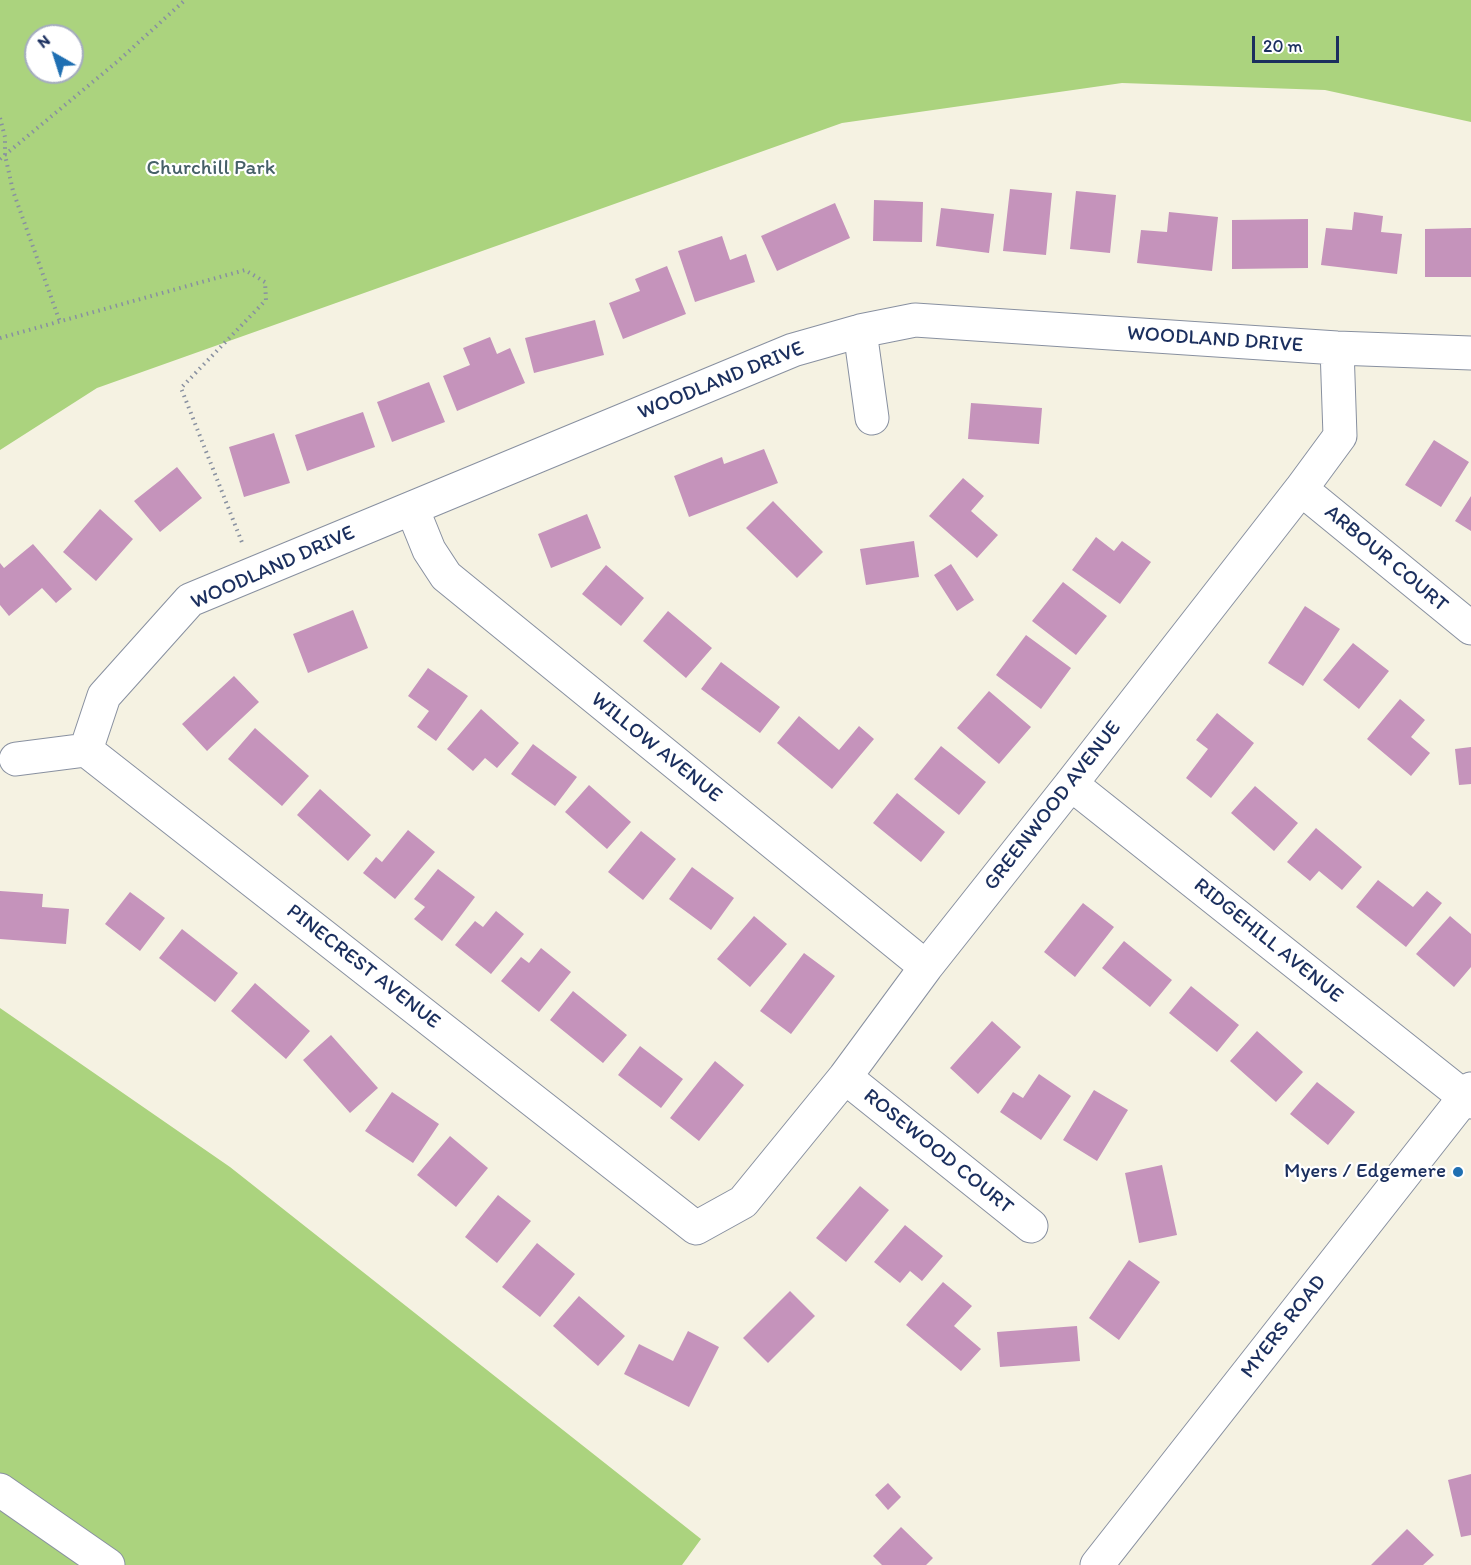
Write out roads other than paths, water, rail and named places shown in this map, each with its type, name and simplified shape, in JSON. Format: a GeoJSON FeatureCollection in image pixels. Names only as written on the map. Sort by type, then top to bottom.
{"type":"FeatureCollection","features":[{"type":"Feature","properties":{"kind":"street","name":"WOODLAND DRIVE"},"geometry":{"type":"LineString","coordinates":[[86,750],[104,696],[190,600],[793,350],[860,331],[915,320],[1337,348],[1471,353]]}},
{"type":"Feature","properties":{"kind":"street"},"geometry":{"type":"LineString","coordinates":[[860,331],[872,418]]}},
{"type":"Feature","properties":{"kind":"street","name":"GREENWOOD AVENUE"},"geometry":{"type":"LineString","coordinates":[[696,1228],[743,1202],[844,1077],[926,967],[1301,489],[1340,436],[1337,348]]}},
{"type":"Feature","properties":{"kind":"street","name":"ARBOUR COURT"},"geometry":{"type":"LineString","coordinates":[[1301,489],[1471,628]]}},
{"type":"Feature","properties":{"kind":"street","name":"WILLOW AVENUE"},"geometry":{"type":"LineString","coordinates":[[412,508],[429,550],[446,576],[926,967]]}},
{"type":"Feature","properties":{"kind":"street"},"geometry":{"type":"LineString","coordinates":[[16,759],[86,750]]}},
{"type":"Feature","properties":{"kind":"street","name":"PINECREST AVENUE"},"geometry":{"type":"LineString","coordinates":[[86,750],[696,1228]]}},
{"type":"Feature","properties":{"kind":"street","name":"RIDGEHILL AVENUE"},"geometry":{"type":"LineString","coordinates":[[1071,784],[1469,1096]]}},
{"type":"Feature","properties":{"kind":"street","name":"ROSEWOOD COURT"},"geometry":{"type":"LineString","coordinates":[[844,1077],[1031,1226]]}},
{"type":"Feature","properties":{"kind":"street","name":"MYERS ROAD"},"geometry":{"type":"LineString","coordinates":[[1098,1565],[1469,1096]]}},
{"type":"Feature","properties":{"kind":"street"},"geometry":{"type":"LineString","coordinates":[[0,1490],[108,1565]]}},
{"type":"Feature","properties":{"kind":"place","name":"Myers / Edgemere"},"geometry":{"type":"Point","coordinates":[1458,1172]}},
{"type":"Feature","properties":{"kind":"park label","name":"Churchill Park"},"geometry":{"type":"Point","coordinates":[211,169]}}]}
